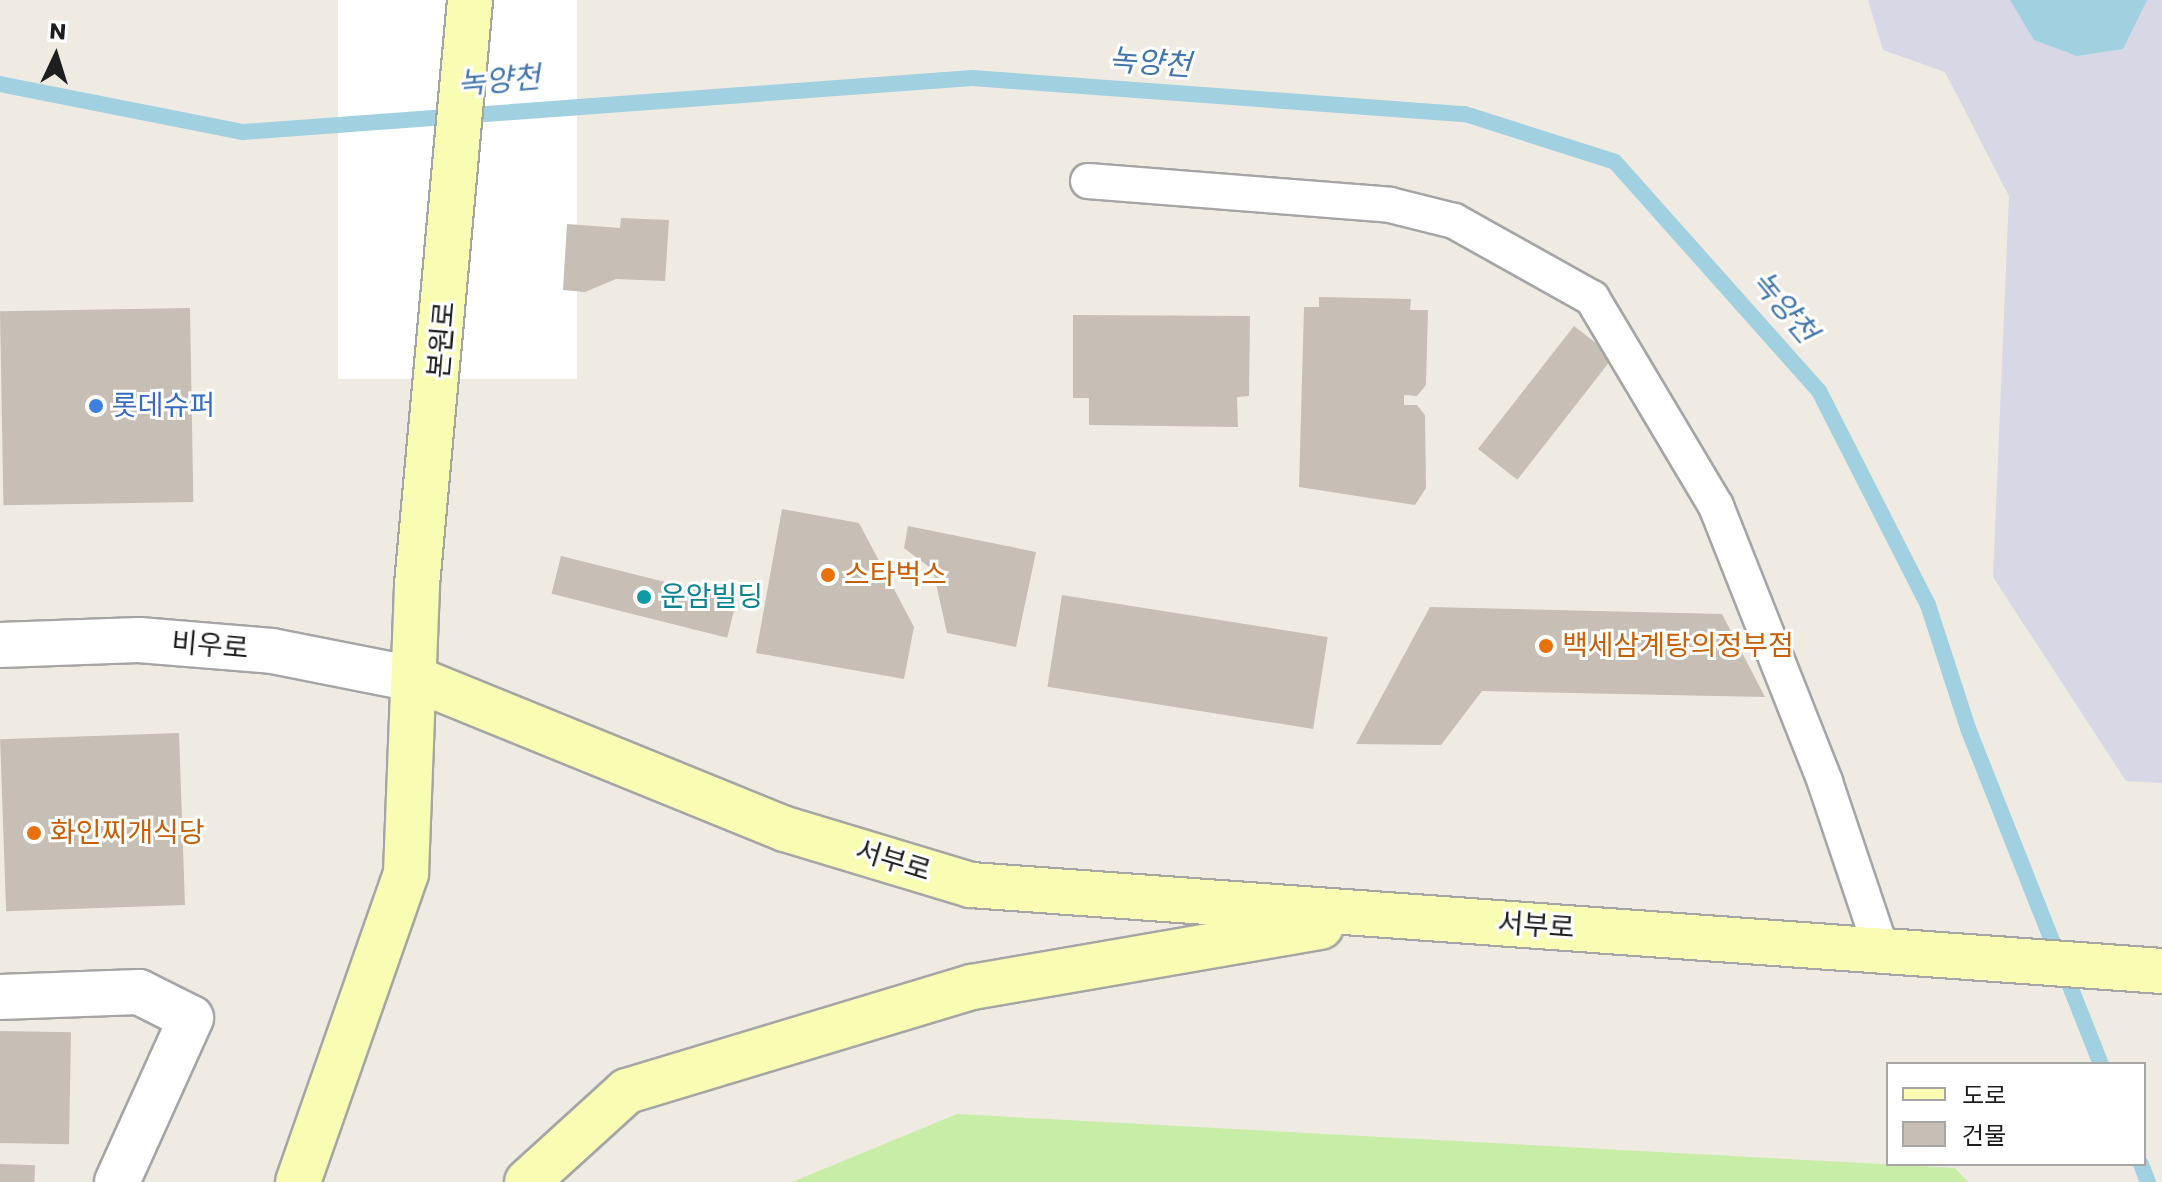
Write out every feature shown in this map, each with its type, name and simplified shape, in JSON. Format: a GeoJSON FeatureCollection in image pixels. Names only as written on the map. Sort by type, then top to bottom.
{"type":"FeatureCollection","features":[{"type":"Feature","properties":{"kind":"street","name":"본원로"},"geometry":{"type":"LineString","coordinates":[[418,680],[417,585],[427,525],[470,0]]}},
{"type":"Feature","properties":{"kind":"street","name":"비우로"},"geometry":{"type":"LineString","coordinates":[[0,645],[139,640],[272,651],[418,680]]}},
{"type":"Feature","properties":{"kind":"street","name":"서부로"},"geometry":{"type":"LineString","coordinates":[[418,680],[785,829],[971,885],[2162,971]]}},
{"type":"Feature","properties":{"kind":"street"},"geometry":{"type":"LineString","coordinates":[[298,1182],[406,873],[418,680]]}},
{"type":"Feature","properties":{"kind":"street"},"geometry":{"type":"LineString","coordinates":[[527,1182],[627,1091],[972,987],[1390,915]]}},
{"type":"Feature","properties":{"kind":"street"},"geometry":{"type":"LineString","coordinates":[[0,997],[139,992],[191,1018],[117,1182]]}},
{"type":"Feature","properties":{"kind":"lane"},"geometry":{"type":"LineString","coordinates":[[1088,181],[1390,205],[1454,221],[1592,298],[1716,506],[1825,782],[1899,953]]}},
{"type":"Feature","properties":{"kind":"green space"},"geometry":{"type":"Polygon","coordinates":[[[957,1114],[1955,1168],[1968,1182],[792,1182],[957,1114]]]}},
{"type":"Feature","properties":{"kind":"shaded area"},"geometry":{"type":"Polygon","coordinates":[[[1868,0],[2162,0],[2162,783],[2126,781],[1993,577],[2009,196],[1945,72],[1883,50],[1868,0]]]}},
{"type":"Feature","properties":{"kind":"water"},"geometry":{"type":"Polygon","coordinates":[[[2010,0],[2147,0],[2123,49],[2077,56],[2034,40],[2010,0]]]}},
{"type":"Feature","properties":{"kind":"pier"},"geometry":{"type":"Polygon","coordinates":[[[338,0],[577,0],[577,379],[338,379],[338,0]]]}},
{"type":"Feature","properties":{"kind":"building"},"geometry":{"type":"Polygon","coordinates":[[[621,218],[669,220],[665,281],[616,279],[585,292],[563,290],[567,224],[620,228],[621,218]]]}},
{"type":"Feature","properties":{"kind":"building"},"geometry":{"type":"Polygon","coordinates":[[[1319,297],[1411,299],[1410,310],[1428,310],[1426,385],[1417,396],[1404,395],[1404,405],[1417,405],[1425,415],[1426,488],[1415,505],[1299,487],[1304,307],[1319,307],[1319,297]]]}},
{"type":"Feature","properties":{"kind":"building","name":"롯데슈퍼"},"geometry":{"type":"Polygon","coordinates":[[[190,308],[193,502],[3,505],[0,311],[190,308]]]}},
{"type":"Feature","properties":{"kind":"building"},"geometry":{"type":"Polygon","coordinates":[[[1073,315],[1250,316],[1249,396],[1237,397],[1238,427],[1089,425],[1089,398],[1073,398],[1073,315]]]}},
{"type":"Feature","properties":{"kind":"building"},"geometry":{"type":"Polygon","coordinates":[[[1574,326],[1613,357],[1517,480],[1478,449],[1574,326]]]}},
{"type":"Feature","properties":{"kind":"building","name":"스타벅스"},"geometry":{"type":"Polygon","coordinates":[[[782,509],[859,523],[914,627],[904,679],[756,653],[782,509]]]}},
{"type":"Feature","properties":{"kind":"building"},"geometry":{"type":"Polygon","coordinates":[[[908,526],[1036,552],[1016,647],[947,633],[933,570],[904,548],[908,526]]]}},
{"type":"Feature","properties":{"kind":"building","name":"운암빌딩"},"geometry":{"type":"Polygon","coordinates":[[[561,556],[737,600],[727,638],[552,594],[561,556]]]}},
{"type":"Feature","properties":{"kind":"building"},"geometry":{"type":"Polygon","coordinates":[[[1062,595],[1328,637],[1313,729],[1047,687],[1062,595]]]}},
{"type":"Feature","properties":{"kind":"building"},"geometry":{"type":"Polygon","coordinates":[[[1430,607],[1722,614],[1765,697],[1482,691],[1441,745],[1356,744],[1430,607]]]}},
{"type":"Feature","properties":{"kind":"building"},"geometry":{"type":"Polygon","coordinates":[[[179,733],[185,905],[6,911],[0,739],[179,733]]]}},
{"type":"Feature","properties":{"kind":"building"},"geometry":{"type":"Polygon","coordinates":[[[0,1031],[71,1032],[69,1144],[0,1143],[0,1031]]]}},
{"type":"Feature","properties":{"kind":"building"},"geometry":{"type":"Polygon","coordinates":[[[0,1164],[35,1165],[34,1182],[0,1182],[0,1164]]]}},
{"type":"Feature","properties":{"kind":"waterway","name":"녹양천"},"geometry":{"type":"LineString","coordinates":[[0,84],[243,132],[972,78],[1465,114],[1615,162],[1819,391],[1928,605],[1969,731],[2100,1062]]}},
{"type":"Feature","properties":{"kind":"waterway"},"geometry":{"type":"LineString","coordinates":[[2142,1166],[2148,1182]]}},
{"type":"Feature","properties":{"kind":"place","name":"롯데슈퍼"},"geometry":{"type":"Point","coordinates":[96,406]}},
{"type":"Feature","properties":{"kind":"place","name":"스타벅스"},"geometry":{"type":"Point","coordinates":[828,575]}},
{"type":"Feature","properties":{"kind":"place","name":"운암빌딩"},"geometry":{"type":"Point","coordinates":[644,597]}},
{"type":"Feature","properties":{"kind":"place","name":"백세삼계탕의정부점"},"geometry":{"type":"Point","coordinates":[1546,646]}},
{"type":"Feature","properties":{"kind":"place","name":"화인찌개식당"},"geometry":{"type":"Point","coordinates":[34,833]}}]}
